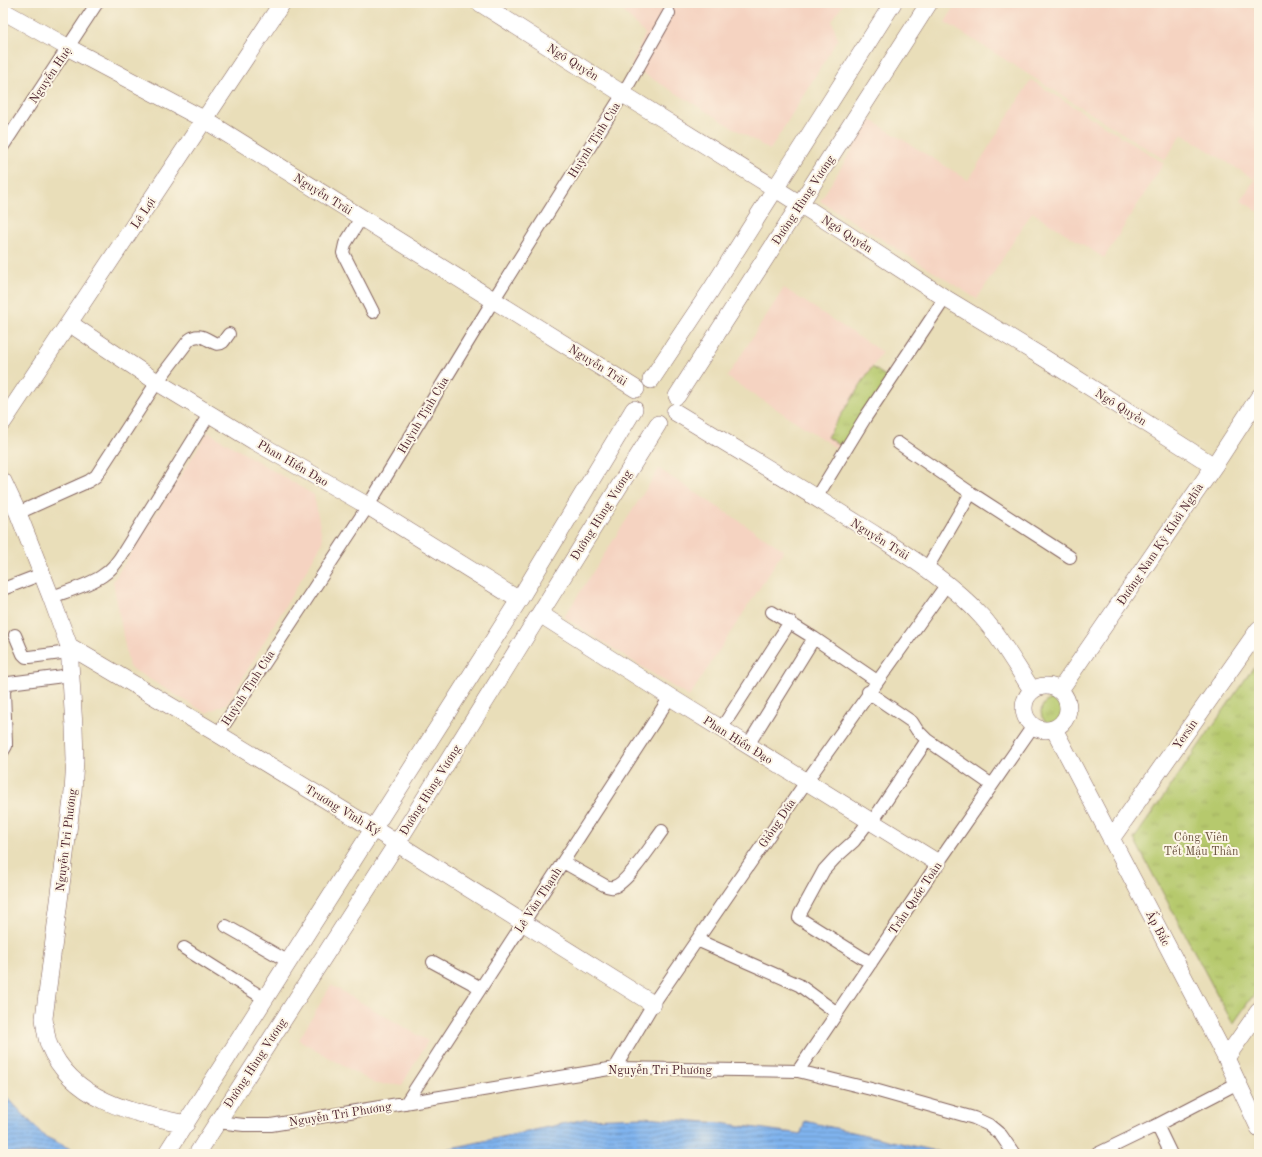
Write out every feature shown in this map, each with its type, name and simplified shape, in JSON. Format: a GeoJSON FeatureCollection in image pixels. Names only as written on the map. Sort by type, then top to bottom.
{"type":"FeatureCollection","features":[{"type":"Feature","properties":{"kind":"main road","name":"Lê Lợi"},"geometry":{"type":"LineString","coordinates":[[3,422],[282,3]]}},
{"type":"Feature","properties":{"kind":"main road","name":"Ngô Quyền"},"geometry":{"type":"LineString","coordinates":[[480,3],[623,94],[776,188],[945,298],[1044,358],[1214,466]]}},
{"type":"Feature","properties":{"kind":"main road"},"geometry":{"type":"LineString","coordinates":[[651,380],[711,290],[894,3]]}},
{"type":"Feature","properties":{"kind":"main road","name":"Đường Hùng Vương"},"geometry":{"type":"LineString","coordinates":[[676,404],[800,204],[929,3]]}},
{"type":"Feature","properties":{"kind":"main road","name":"Nguyễn Trãi"},"geometry":{"type":"LineString","coordinates":[[3,11],[68,48],[205,120],[494,299],[636,390]]}},
{"type":"Feature","properties":{"kind":"main road","name":"Phan Hiển Đạo"},"geometry":{"type":"LineString","coordinates":[[69,323],[157,382],[254,441],[368,506],[519,600]]}},
{"type":"Feature","properties":{"kind":"main road","name":"Nguyễn Trãi"},"geometry":{"type":"LineString","coordinates":[[634,409],[632,402],[633,396],[640,385],[651,380],[660,380],[667,383],[674,388],[676,404],[816,498],[927,568],[947,584],[982,617],[994,632],[1032,690]]}},
{"type":"Feature","properties":{"kind":"main road","name":"Đường Nam Kỳ Khởi Nghĩa"},"geometry":{"type":"LineString","coordinates":[[1060,690],[1214,466],[1259,397]]}},
{"type":"Feature","properties":{"kind":"main road"},"geometry":{"type":"LineString","coordinates":[[171,1147],[519,600],[634,409],[638,416],[644,421],[650,424],[658,424],[671,418],[676,404]]}},
{"type":"Feature","properties":{"kind":"main road","name":"Đường Hùng Vương"},"geometry":{"type":"LineString","coordinates":[[198,1152],[397,843],[658,424]]}},
{"type":"Feature","properties":{"kind":"main road","name":"Nguyễn Tri Phương"},"geometry":{"type":"LineString","coordinates":[[3,481],[18,513],[42,574],[69,649],[74,760],[73,792],[44,1018],[48,1044],[66,1074],[82,1088],[100,1099],[139,1113],[186,1124]]}},
{"type":"Feature","properties":{"kind":"main road","name":"Phan Hiển Đạo"},"geometry":{"type":"LineString","coordinates":[[540,614],[721,729],[938,863]]}},
{"type":"Feature","properties":{"kind":"main road","name":"Yersin"},"geometry":{"type":"LineString","coordinates":[[1111,839],[1259,629]]}},
{"type":"Feature","properties":{"kind":"main road","name":"Trương Vĩnh Ký"},"geometry":{"type":"LineString","coordinates":[[69,649],[218,734],[397,843],[653,1004]]}},
{"type":"Feature","properties":{"kind":"main road"},"geometry":{"type":"LineString","coordinates":[[1049,686],[1060,690],[1068,701],[1069,708],[1065,721],[1054,729],[1040,730],[1033,726],[1025,715],[1025,701],[1028,695],[1032,690],[1038,687],[1049,686]]}},
{"type":"Feature","properties":{"kind":"main road","name":"Ấp Bắc"},"geometry":{"type":"LineString","coordinates":[[1054,729],[1226,1058],[1259,1128]]}},
{"type":"Feature","properties":{"kind":"main road"},"geometry":{"type":"LineString","coordinates":[[1226,1058],[1259,1011]]}},
{"type":"Feature","properties":{"kind":"street","name":"Nguyễn Huệ"},"geometry":{"type":"LineString","coordinates":[[3,146],[97,3]]}},
{"type":"Feature","properties":{"kind":"street","name":"Huỳnh Tịnh Của"},"geometry":{"type":"LineString","coordinates":[[218,734],[368,506],[494,299],[623,94],[669,13]]}},
{"type":"Feature","properties":{"kind":"street"},"geometry":{"type":"LineString","coordinates":[[361,218],[345,244],[343,253],[373,312]]}},
{"type":"Feature","properties":{"kind":"street"},"geometry":{"type":"LineString","coordinates":[[816,498],[865,418],[945,298]]}},
{"type":"Feature","properties":{"kind":"street"},"geometry":{"type":"LineString","coordinates":[[18,513],[89,481],[96,476],[157,382],[189,340],[194,337],[204,337],[214,343],[219,344],[229,334]]}},
{"type":"Feature","properties":{"kind":"street"},"geometry":{"type":"LineString","coordinates":[[51,597],[102,576],[115,564],[210,414]]}},
{"type":"Feature","properties":{"kind":"street"},"geometry":{"type":"LineString","coordinates":[[898,443],[971,493],[1070,557]]}},
{"type":"Feature","properties":{"kind":"street"},"geometry":{"type":"LineString","coordinates":[[927,568],[971,493]]}},
{"type":"Feature","properties":{"kind":"street"},"geometry":{"type":"LineString","coordinates":[[3,589],[42,574]]}},
{"type":"Feature","properties":{"kind":"street","name":"Giồng Dứa"},"geometry":{"type":"LineString","coordinates":[[615,1068],[653,1004],[868,692],[947,584]]}},
{"type":"Feature","properties":{"kind":"street"},"geometry":{"type":"LineString","coordinates":[[772,612],[790,622],[877,681]]}},
{"type":"Feature","properties":{"kind":"street"},"geometry":{"type":"LineString","coordinates":[[721,729],[790,622]]}},
{"type":"Feature","properties":{"kind":"street"},"geometry":{"type":"LineString","coordinates":[[15,635],[23,654],[30,658],[69,649]]}},
{"type":"Feature","properties":{"kind":"street"},"geometry":{"type":"LineString","coordinates":[[748,745],[814,638]]}},
{"type":"Feature","properties":{"kind":"street"},"geometry":{"type":"LineString","coordinates":[[3,751],[6,746],[5,687],[9,683],[71,675]]}},
{"type":"Feature","properties":{"kind":"street"},"geometry":{"type":"LineString","coordinates":[[868,692],[912,722],[917,730],[927,740],[992,785]]}},
{"type":"Feature","properties":{"kind":"street","name":"Lê Văn Thạnh"},"geometry":{"type":"LineString","coordinates":[[406,1103],[670,697]]}},
{"type":"Feature","properties":{"kind":"street","name":"Trần Quốc Toản"},"geometry":{"type":"LineString","coordinates":[[798,1071],[938,863],[1033,726]]}},
{"type":"Feature","properties":{"kind":"street"},"geometry":{"type":"LineString","coordinates":[[871,963],[802,921],[799,918],[800,914],[824,870],[830,862],[854,841],[870,821],[927,740]]}},
{"type":"Feature","properties":{"kind":"street"},"geometry":{"type":"LineString","coordinates":[[563,862],[604,885],[614,888],[634,869],[662,831]]}},
{"type":"Feature","properties":{"kind":"street"},"geometry":{"type":"LineString","coordinates":[[226,926],[289,962]]}},
{"type":"Feature","properties":{"kind":"street"},"geometry":{"type":"LineString","coordinates":[[697,940],[799,985],[837,1013]]}},
{"type":"Feature","properties":{"kind":"street"},"geometry":{"type":"LineString","coordinates":[[184,948],[264,999]]}},
{"type":"Feature","properties":{"kind":"street"},"geometry":{"type":"LineString","coordinates":[[432,962],[481,988]]}},
{"type":"Feature","properties":{"kind":"street","name":"Nguyễn Tri Phương"},"geometry":{"type":"LineString","coordinates":[[217,1122],[244,1126],[271,1125],[615,1068],[798,1071],[871,1089],[974,1118],[989,1125],[1001,1135],[1014,1154]]}},
{"type":"Feature","properties":{"kind":"street"},"geometry":{"type":"LineString","coordinates":[[1097,1154],[1238,1083]]}},
{"type":"Feature","properties":{"kind":"street"},"geometry":{"type":"LineString","coordinates":[[1157,1125],[1171,1154]]}},
{"type":"Feature","properties":{"kind":"shaded area"},"geometry":{"type":"Polygon","coordinates":[[[615,3],[844,3],[832,21],[838,39],[770,150],[631,66],[645,34],[615,3]]]}},
{"type":"Feature","properties":{"kind":"shaded area"},"geometry":{"type":"Polygon","coordinates":[[[957,3],[1244,3],[1259,13],[1259,170],[1254,179],[1182,134],[1165,160],[945,22],[957,3]]]}},
{"type":"Feature","properties":{"kind":"shaded area"},"geometry":{"type":"Polygon","coordinates":[[[1031,80],[1164,163],[1104,258],[1032,212],[977,299],[820,201],[871,120],[968,180],[1031,80]]]}},
{"type":"Feature","properties":{"kind":"shaded area"},"geometry":{"type":"Polygon","coordinates":[[[1259,172],[1259,212],[1241,201],[1259,172]]]}},
{"type":"Feature","properties":{"kind":"shaded area"},"geometry":{"type":"Polygon","coordinates":[[[784,288],[882,352],[872,368],[847,455],[727,377],[784,288]]]}},
{"type":"Feature","properties":{"kind":"shaded area"},"geometry":{"type":"Polygon","coordinates":[[[208,432],[314,495],[323,542],[228,703],[206,713],[129,667],[113,581],[208,432]]]}},
{"type":"Feature","properties":{"kind":"shaded area"},"geometry":{"type":"Polygon","coordinates":[[[659,469],[784,550],[689,697],[564,617],[659,469]]]}},
{"type":"Feature","properties":{"kind":"shaded area"},"geometry":{"type":"Polygon","coordinates":[[[331,985],[428,1041],[402,1085],[375,1084],[299,1040],[331,985]]]}},
{"type":"Feature","properties":{"kind":"green space"},"geometry":{"type":"Polygon","coordinates":[[[872,367],[893,381],[848,451],[827,437],[872,367]]]}},
{"type":"Feature","properties":{"kind":"green space","name":"Công Viên Tết Mậu Thân"},"geometry":{"type":"Polygon","coordinates":[[[1253,668],[1259,672],[1259,987],[1233,1024],[1134,839],[1253,668]]]}},
{"type":"Feature","properties":{"kind":"green space"},"geometry":{"type":"Polygon","coordinates":[[[1054,699],[1063,703],[1067,712],[1063,721],[1054,725],[1045,721],[1041,712],[1045,703],[1054,699]]]}},
{"type":"Feature","properties":{"kind":"water"},"geometry":{"type":"Polygon","coordinates":[[[3,1093],[44,1136],[81,1154],[3,1154],[3,1093]]]}},
{"type":"Feature","properties":{"kind":"water"},"geometry":{"type":"Polygon","coordinates":[[[644,1117],[720,1123],[801,1134],[805,1121],[948,1154],[434,1154],[447,1149],[585,1119],[644,1117]]]}}]}
